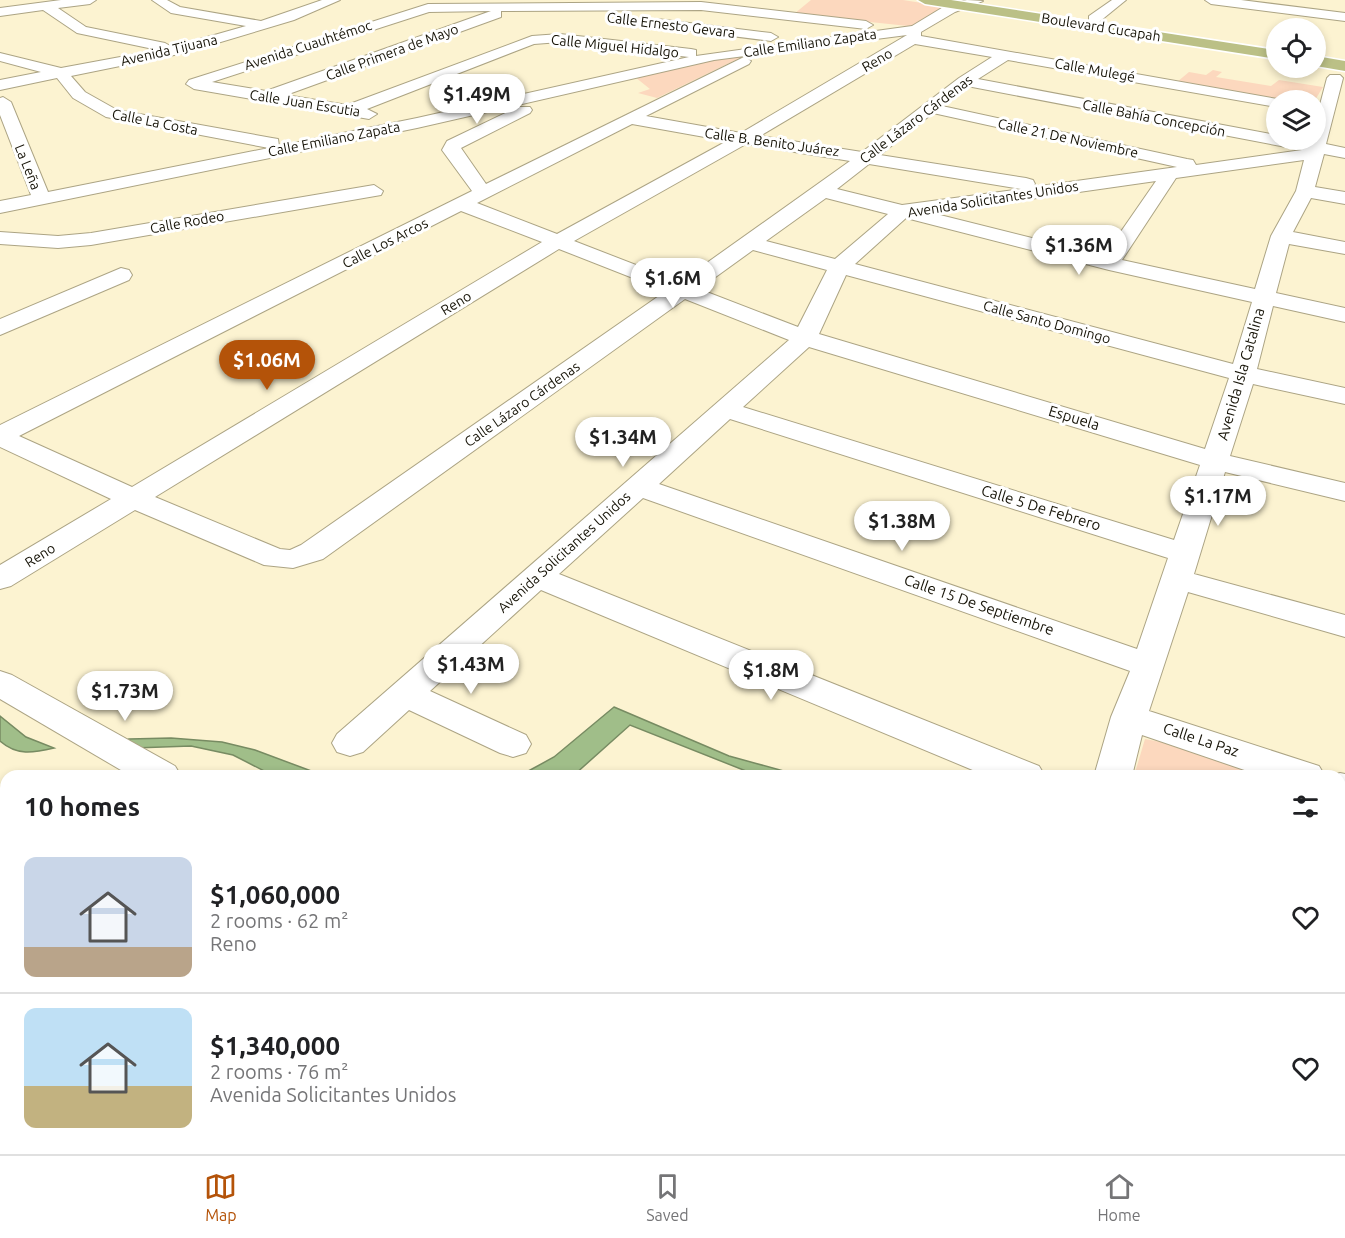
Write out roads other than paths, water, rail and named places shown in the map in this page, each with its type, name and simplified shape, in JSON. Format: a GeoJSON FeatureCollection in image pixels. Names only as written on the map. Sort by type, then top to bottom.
{"type":"FeatureCollection","features":[{"type":"Feature","properties":{"kind":"main road","name":"Boulevard Cucapah"},"geometry":{"type":"LineString","coordinates":[[925,0],[964,4],[1266,53]]}},
{"type":"Feature","properties":{"kind":"main road","name":"Boulevard Cucapah"},"geometry":{"type":"LineString","coordinates":[[964,4],[977,1],[1266,45]]}},
{"type":"Feature","properties":{"kind":"main road"},"geometry":{"type":"LineString","coordinates":[[1326,55],[1345,58]]}},
{"type":"Feature","properties":{"kind":"main road"},"geometry":{"type":"LineString","coordinates":[[1326,66],[1340,72]]}},
{"type":"Feature","properties":{"kind":"street"},"geometry":{"type":"LineString","coordinates":[[0,12],[90,0]]}},
{"type":"Feature","properties":{"kind":"street"},"geometry":{"type":"LineString","coordinates":[[158,0],[176,10],[265,25]]}},
{"type":"Feature","properties":{"kind":"street","name":"Avenida Tijuana"},"geometry":{"type":"LineString","coordinates":[[2,94],[61,73],[178,50],[265,25],[334,0]]}},
{"type":"Feature","properties":{"kind":"street"},"geometry":{"type":"LineString","coordinates":[[1094,19],[1120,0]]}},
{"type":"Feature","properties":{"kind":"street"},"geometry":{"type":"LineString","coordinates":[[1211,0],[1345,17]]}},
{"type":"Feature","properties":{"kind":"street","name":"Reno"},"geometry":{"type":"LineString","coordinates":[[0,579],[557,242],[741,140],[915,33],[958,10],[964,4]]}},
{"type":"Feature","properties":{"kind":"street"},"geometry":{"type":"LineString","coordinates":[[46,6],[82,30],[178,50]]}},
{"type":"Feature","properties":{"kind":"street"},"geometry":{"type":"LineString","coordinates":[[519,7],[701,6],[915,33]]}},
{"type":"Feature","properties":{"kind":"street","name":"Avenida Cuauhtémoc"},"geometry":{"type":"LineString","coordinates":[[194,83],[422,8],[519,7]]}},
{"type":"Feature","properties":{"kind":"street","name":"Calle Ernesto Gevara"},"geometry":{"type":"LineString","coordinates":[[519,7],[820,43]]}},
{"type":"Feature","properties":{"kind":"street","name":"Calle Primera de Mayo"},"geometry":{"type":"LineString","coordinates":[[268,96],[519,7]]}},
{"type":"Feature","properties":{"kind":"street","name":"Calle Emiliano Zapata"},"geometry":{"type":"LineString","coordinates":[[0,207],[417,123],[475,108],[714,56],[915,33]]}},
{"type":"Feature","properties":{"kind":"street","name":"Calle Mulegé"},"geometry":{"type":"LineString","coordinates":[[915,33],[1005,55],[1266,100]]}},
{"type":"Feature","properties":{"kind":"street","name":"Calle Miguel Hidalgo"},"geometry":{"type":"LineString","coordinates":[[349,110],[531,40],[560,38],[714,56]]}},
{"type":"Feature","properties":{"kind":"street"},"geometry":{"type":"LineString","coordinates":[[587,58],[617,44]]}},
{"type":"Feature","properties":{"kind":"street","name":"Calle Los Arcos"},"geometry":{"type":"LineString","coordinates":[[0,436],[633,119],[769,48]]}},
{"type":"Feature","properties":{"kind":"street","name":"Calle Lázaro Cárdenas"},"geometry":{"type":"LineString","coordinates":[[0,436],[132,498],[275,558],[293,559],[312,552],[683,292],[823,191],[963,81],[1005,55]]}},
{"type":"Feature","properties":{"kind":"street"},"geometry":{"type":"LineString","coordinates":[[0,57],[61,73]]}},
{"type":"Feature","properties":{"kind":"street","name":"Avenida Isla Catalina"},"geometry":{"type":"LineString","coordinates":[[1115,770],[1129,717],[1149,665],[1243,374],[1281,236],[1305,191],[1313,151],[1329,111],[1340,72]]}},
{"type":"Feature","properties":{"kind":"street","name":"Calle La Costa"},"geometry":{"type":"LineString","coordinates":[[61,73],[79,95],[112,114],[291,147]]}},
{"type":"Feature","properties":{"kind":"street"},"geometry":{"type":"LineString","coordinates":[[475,108],[536,81]]}},
{"type":"Feature","properties":{"kind":"street","name":"Calle Bahía Concepción"},"geometry":{"type":"LineString","coordinates":[[963,81],[1313,151],[1345,153]]}},
{"type":"Feature","properties":{"kind":"street","name":"Calle Juan Escutia"},"geometry":{"type":"LineString","coordinates":[[194,83],[417,123]]}},
{"type":"Feature","properties":{"kind":"street"},"geometry":{"type":"LineString","coordinates":[[483,193],[452,150],[453,145],[570,87]]}},
{"type":"Feature","properties":{"kind":"street","name":"La Leña"},"geometry":{"type":"LineString","coordinates":[[2,94],[41,197]]}},
{"type":"Feature","properties":{"kind":"street","name":"Calle 21 De Noviembre"},"geometry":{"type":"LineString","coordinates":[[930,108],[1205,168]]}},
{"type":"Feature","properties":{"kind":"street","name":"Calle B. Benito Juárez"},"geometry":{"type":"LineString","coordinates":[[633,119],[741,140],[866,156],[1054,188]]}},
{"type":"Feature","properties":{"kind":"street","name":"Avenida Solicitantes Unidos"},"geometry":{"type":"LineString","coordinates":[[350,743],[805,338],[839,267],[903,211],[1054,188],[1170,174],[1313,151]]}},
{"type":"Feature","properties":{"kind":"street"},"geometry":{"type":"LineString","coordinates":[[1109,264],[1170,174]]}},
{"type":"Feature","properties":{"kind":"street","name":"Calle Rodeo"},"geometry":{"type":"LineString","coordinates":[[0,238],[58,242],[91,239],[374,191]]}},
{"type":"Feature","properties":{"kind":"street"},"geometry":{"type":"LineString","coordinates":[[823,191],[1109,264],[1345,315]]}},
{"type":"Feature","properties":{"kind":"street"},"geometry":{"type":"LineString","coordinates":[[1305,191],[1345,198]]}},
{"type":"Feature","properties":{"kind":"street","name":"Espuela"},"geometry":{"type":"LineString","coordinates":[[462,204],[805,338],[1215,460],[1345,492]]}},
{"type":"Feature","properties":{"kind":"street"},"geometry":{"type":"LineString","coordinates":[[1281,236],[1345,248]]}},
{"type":"Feature","properties":{"kind":"street","name":"Calle Santo Domingo"},"geometry":{"type":"LineString","coordinates":[[750,243],[1243,374],[1345,396]]}},
{"type":"Feature","properties":{"kind":"street"},"geometry":{"type":"LineString","coordinates":[[0,328],[121,275]]}},
{"type":"Feature","properties":{"kind":"street","name":"Calle 5 De Febrero"},"geometry":{"type":"LineString","coordinates":[[724,409],[1181,566],[1345,626]]}},
{"type":"Feature","properties":{"kind":"street","name":"Calle 15 De Septiembre"},"geometry":{"type":"LineString","coordinates":[[638,486],[1149,665]]}},
{"type":"Feature","properties":{"kind":"street"},"geometry":{"type":"LineString","coordinates":[[537,577],[1011,770]]}},
{"type":"Feature","properties":{"kind":"street"},"geometry":{"type":"LineString","coordinates":[[0,683],[152,770]]}},
{"type":"Feature","properties":{"kind":"street"},"geometry":{"type":"LineString","coordinates":[[405,694],[513,744]]}},
{"type":"Feature","properties":{"kind":"street","name":"Calle La Paz"},"geometry":{"type":"LineString","coordinates":[[1129,717],[1288,770]]}}]}
